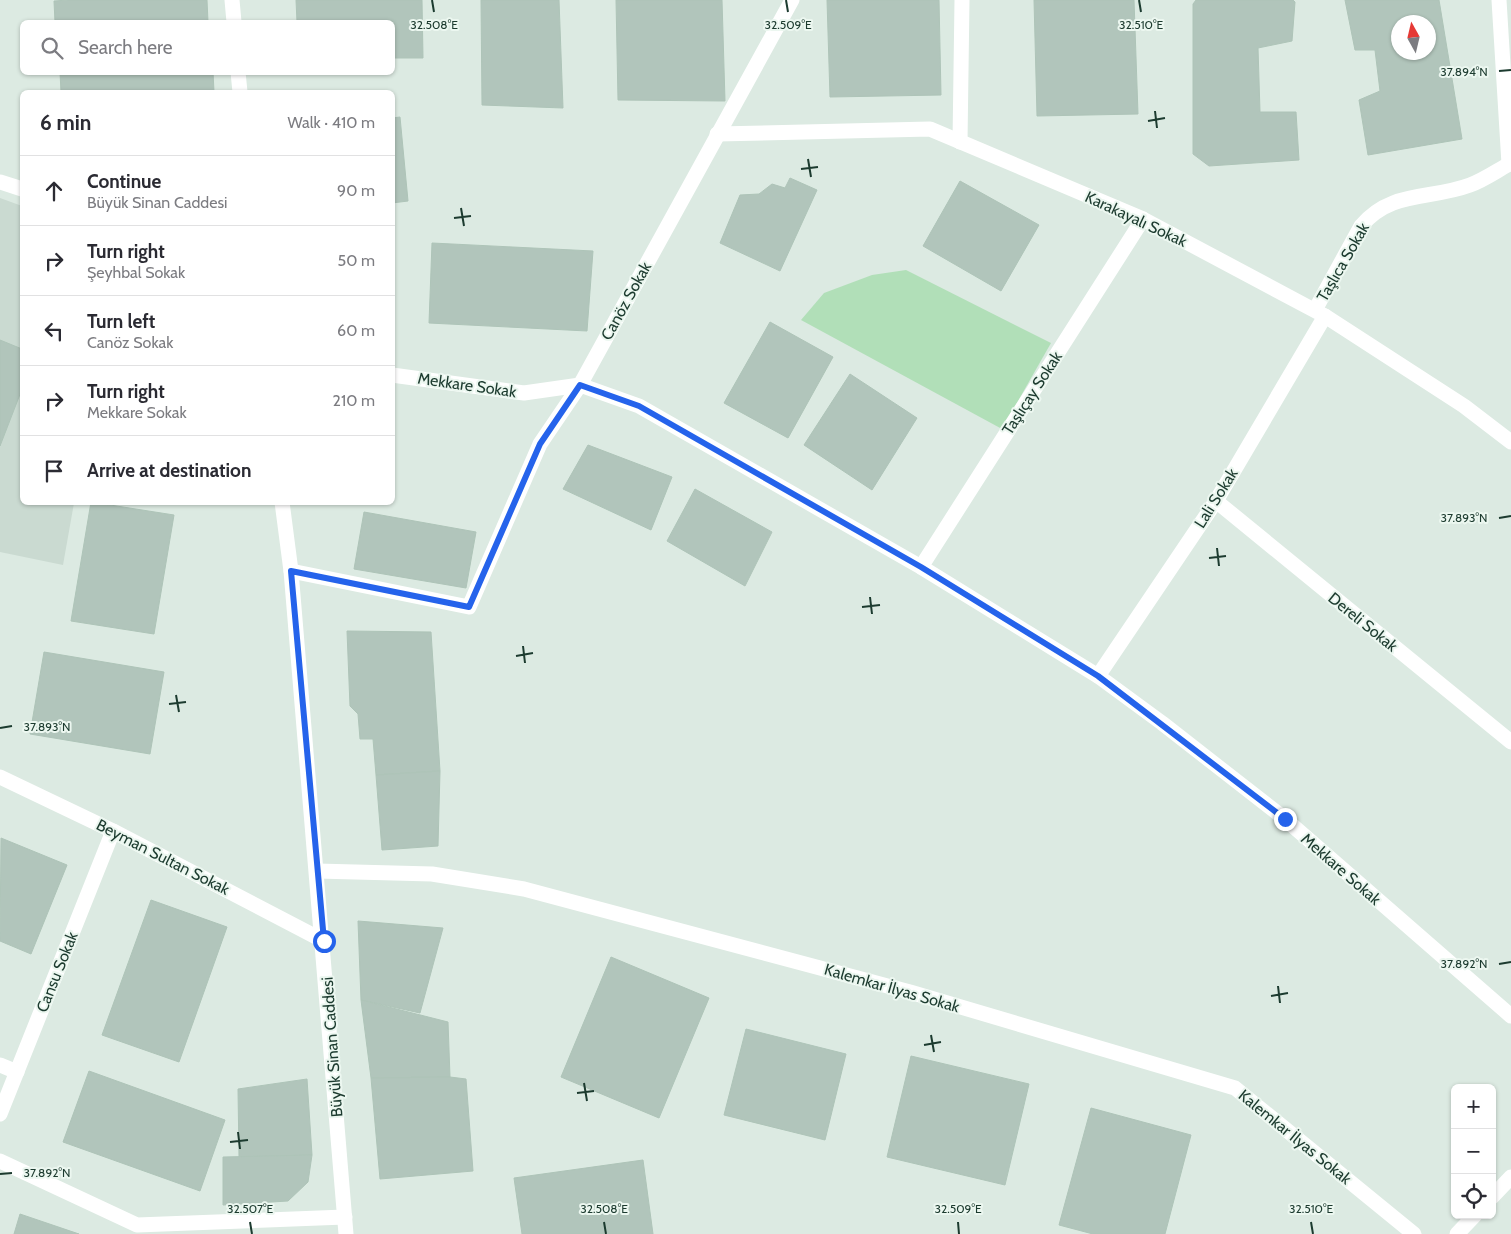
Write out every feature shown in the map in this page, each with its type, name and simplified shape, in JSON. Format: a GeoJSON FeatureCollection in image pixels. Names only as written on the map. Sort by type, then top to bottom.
{"type":"FeatureCollection","features":[{"type":"Feature","properties":{"kind":"street"},"geometry":{"type":"LineString","coordinates":[[232,0],[234,20]]}},
{"type":"Feature","properties":{"kind":"street","name":"Canöz Sokak"},"geometry":{"type":"LineString","coordinates":[[291,571],[469,607],[540,444],[580,385],[792,0]]}},
{"type":"Feature","properties":{"kind":"street"},"geometry":{"type":"LineString","coordinates":[[960,142],[962,0]]}},
{"type":"Feature","properties":{"kind":"street"},"geometry":{"type":"LineString","coordinates":[[1499,0],[1510,163]]}},
{"type":"Feature","properties":{"kind":"street"},"geometry":{"type":"LineString","coordinates":[[238,75],[240,90]]}},
{"type":"Feature","properties":{"kind":"street","name":"Karakayalı Sokak"},"geometry":{"type":"LineString","coordinates":[[717,134],[930,129],[1143,220],[1320,313],[1464,406],[1511,442]]}},
{"type":"Feature","properties":{"kind":"street","name":"Taşlıca Sokak"},"geometry":{"type":"LineString","coordinates":[[1320,313],[1361,226],[1370,215],[1399,199],[1449,192],[1472,185],[1510,163]]}},
{"type":"Feature","properties":{"kind":"street"},"geometry":{"type":"LineString","coordinates":[[0,182],[20,188]]}},
{"type":"Feature","properties":{"kind":"street","name":"Taşlıçay Sokak"},"geometry":{"type":"LineString","coordinates":[[921,567],[1143,220]]}},
{"type":"Feature","properties":{"kind":"street","name":"Lali Sokak"},"geometry":{"type":"LineString","coordinates":[[1098,676],[1216,501],[1320,313]]}},
{"type":"Feature","properties":{"kind":"street","name":"Mekkare Sokak"},"geometry":{"type":"LineString","coordinates":[[395,375],[524,393],[580,385],[639,406],[921,567],[1098,676],[1285,819],[1511,1016]]}},
{"type":"Feature","properties":{"kind":"street","name":"Dereli Sokak"},"geometry":{"type":"LineString","coordinates":[[1216,501],[1511,742]]}},
{"type":"Feature","properties":{"kind":"street","name":"Büyük Sinan Caddesi"},"geometry":{"type":"LineString","coordinates":[[282,505],[291,571],[324,941],[346,1234]]}},
{"type":"Feature","properties":{"kind":"street","name":"Beyman Sultan Sokak"},"geometry":{"type":"LineString","coordinates":[[0,777],[113,830],[324,941]]}},
{"type":"Feature","properties":{"kind":"street","name":"Cansu Sokak"},"geometry":{"type":"LineString","coordinates":[[0,1114],[113,830]]}},
{"type":"Feature","properties":{"kind":"street","name":"Kalemkar İlyas Sokak"},"geometry":{"type":"LineString","coordinates":[[317,872],[432,874],[524,889],[910,992],[1235,1088],[1414,1234]]}},
{"type":"Feature","properties":{"kind":"street"},"geometry":{"type":"LineString","coordinates":[[0,1064],[17,1072]]}},
{"type":"Feature","properties":{"kind":"street"},"geometry":{"type":"LineString","coordinates":[[0,1161],[135,1230],[345,1217]]}},
{"type":"Feature","properties":{"kind":"street"},"geometry":{"type":"LineString","coordinates":[[1496,1193],[1511,1177]]}},
{"type":"Feature","properties":{"kind":"street"},"geometry":{"type":"LineString","coordinates":[[1457,1234],[1471,1219]]}},
{"type":"Feature","properties":{"kind":"shaded area"},"geometry":{"type":"Polygon","coordinates":[[[0,198],[20,205],[20,505],[74,505],[63,565],[0,552],[0,198]]]}},
{"type":"Feature","properties":{"kind":"green space"},"geometry":{"type":"Polygon","coordinates":[[[906,270],[1051,343],[1002,429],[801,320],[824,293],[872,275],[906,270]]]}},
{"type":"Feature","properties":{"kind":"building"},"geometry":{"type":"Polygon","coordinates":[[[207,0],[208,20],[55,20],[54,1],[207,0]]]}},
{"type":"Feature","properties":{"kind":"building"},"geometry":{"type":"Polygon","coordinates":[[[296,0],[422,0],[423,58],[395,58],[395,20],[297,20],[296,0]]]}},
{"type":"Feature","properties":{"kind":"building"},"geometry":{"type":"Polygon","coordinates":[[[481,0],[559,0],[563,108],[482,105],[481,0]]]}},
{"type":"Feature","properties":{"kind":"building"},"geometry":{"type":"Polygon","coordinates":[[[616,0],[722,0],[725,101],[618,100],[616,0]]]}},
{"type":"Feature","properties":{"kind":"building"},"geometry":{"type":"Polygon","coordinates":[[[827,0],[939,0],[941,95],[830,97],[827,0]]]}},
{"type":"Feature","properties":{"kind":"building"},"geometry":{"type":"Polygon","coordinates":[[[1034,0],[1134,0],[1138,114],[1037,116],[1034,0]]]}},
{"type":"Feature","properties":{"kind":"building"},"geometry":{"type":"Polygon","coordinates":[[[1196,0],[1293,0],[1295,2],[1292,41],[1258,48],[1260,112],[1296,112],[1299,160],[1209,166],[1193,154],[1193,4],[1196,0]]]}},
{"type":"Feature","properties":{"kind":"building"},"geometry":{"type":"Polygon","coordinates":[[[1345,0],[1439,0],[1462,139],[1368,155],[1359,100],[1380,91],[1375,50],[1355,50],[1345,0]]]}},
{"type":"Feature","properties":{"kind":"building"},"geometry":{"type":"Polygon","coordinates":[[[60,75],[213,75],[214,90],[61,90],[60,75]]]}},
{"type":"Feature","properties":{"kind":"building"},"geometry":{"type":"Polygon","coordinates":[[[400,117],[408,201],[395,203],[395,118],[400,117]]]}},
{"type":"Feature","properties":{"kind":"building"},"geometry":{"type":"Polygon","coordinates":[[[790,178],[817,190],[780,271],[720,243],[740,195],[759,194],[772,184],[785,188],[790,178]]]}},
{"type":"Feature","properties":{"kind":"building"},"geometry":{"type":"Polygon","coordinates":[[[960,181],[1039,225],[1001,291],[923,246],[960,181]]]}},
{"type":"Feature","properties":{"kind":"building"},"geometry":{"type":"Polygon","coordinates":[[[432,243],[593,251],[587,331],[429,323],[432,243]]]}},
{"type":"Feature","properties":{"kind":"building"},"geometry":{"type":"Polygon","coordinates":[[[770,322],[833,357],[788,438],[724,403],[770,322]]]}},
{"type":"Feature","properties":{"kind":"building"},"geometry":{"type":"Polygon","coordinates":[[[0,340],[20,348],[20,394],[0,446],[0,340]]]}},
{"type":"Feature","properties":{"kind":"building"},"geometry":{"type":"Polygon","coordinates":[[[850,374],[917,418],[872,490],[804,445],[850,374]]]}},
{"type":"Feature","properties":{"kind":"building"},"geometry":{"type":"Polygon","coordinates":[[[588,445],[672,477],[651,530],[563,489],[588,445]]]}},
{"type":"Feature","properties":{"kind":"building"},"geometry":{"type":"Polygon","coordinates":[[[695,489],[772,532],[745,586],[667,541],[695,489]]]}},
{"type":"Feature","properties":{"kind":"building"},"geometry":{"type":"Polygon","coordinates":[[[90,505],[110,505],[174,515],[154,634],[71,621],[90,505]]]}},
{"type":"Feature","properties":{"kind":"building"},"geometry":{"type":"Polygon","coordinates":[[[364,512],[476,532],[466,588],[354,569],[364,512]]]}},
{"type":"Feature","properties":{"kind":"building"},"geometry":{"type":"Polygon","coordinates":[[[347,631],[431,632],[440,771],[376,775],[373,739],[360,739],[358,714],[350,706],[347,631]]]}},
{"type":"Feature","properties":{"kind":"building"},"geometry":{"type":"Polygon","coordinates":[[[44,652],[164,672],[150,754],[30,734],[44,652]]]}},
{"type":"Feature","properties":{"kind":"building"},"geometry":{"type":"Polygon","coordinates":[[[440,771],[438,846],[382,850],[376,775],[440,771]]]}},
{"type":"Feature","properties":{"kind":"building"},"geometry":{"type":"Polygon","coordinates":[[[1,838],[67,865],[31,954],[0,941],[1,838]]]}},
{"type":"Feature","properties":{"kind":"building"},"geometry":{"type":"Polygon","coordinates":[[[151,900],[227,927],[179,1062],[102,1035],[151,900]]]}},
{"type":"Feature","properties":{"kind":"building"},"geometry":{"type":"Polygon","coordinates":[[[358,921],[443,928],[420,1013],[361,1000],[358,921]]]}},
{"type":"Feature","properties":{"kind":"building"},"geometry":{"type":"Polygon","coordinates":[[[611,957],[709,998],[659,1118],[561,1077],[611,957]]]}},
{"type":"Feature","properties":{"kind":"building"},"geometry":{"type":"Polygon","coordinates":[[[361,1000],[448,1022],[450,1077],[371,1078],[361,1000]]]}},
{"type":"Feature","properties":{"kind":"building"},"geometry":{"type":"Polygon","coordinates":[[[746,1029],[846,1054],[825,1140],[724,1115],[746,1029]]]}},
{"type":"Feature","properties":{"kind":"building"},"geometry":{"type":"Polygon","coordinates":[[[911,1056],[1029,1084],[1005,1185],[887,1157],[911,1056]]]}},
{"type":"Feature","properties":{"kind":"building"},"geometry":{"type":"Polygon","coordinates":[[[89,1071],[225,1120],[200,1191],[63,1142],[89,1071]]]}},
{"type":"Feature","properties":{"kind":"building"},"geometry":{"type":"Polygon","coordinates":[[[450,1077],[466,1079],[473,1171],[380,1179],[371,1078],[450,1077]]]}},
{"type":"Feature","properties":{"kind":"building"},"geometry":{"type":"Polygon","coordinates":[[[307,1079],[312,1155],[239,1157],[238,1089],[307,1079]]]}},
{"type":"Feature","properties":{"kind":"building"},"geometry":{"type":"Polygon","coordinates":[[[1091,1108],[1191,1135],[1165,1234],[1093,1234],[1059,1225],[1091,1108]]]}},
{"type":"Feature","properties":{"kind":"building"},"geometry":{"type":"Polygon","coordinates":[[[312,1155],[308,1182],[288,1201],[223,1205],[223,1157],[312,1155]]]}},
{"type":"Feature","properties":{"kind":"building"},"geometry":{"type":"Polygon","coordinates":[[[643,1160],[653,1234],[522,1234],[514,1178],[643,1160]]]}},
{"type":"Feature","properties":{"kind":"building"},"geometry":{"type":"Polygon","coordinates":[[[20,1214],[79,1234],[14,1234],[20,1214]]]}},
{"type":"Feature","properties":{"kind":"route"},"geometry":{"type":"LineString","coordinates":[[324,941],[291,571],[469,607],[540,444],[580,385],[639,406],[921,567],[1098,676],[1162,723],[1285,819]]}}]}
